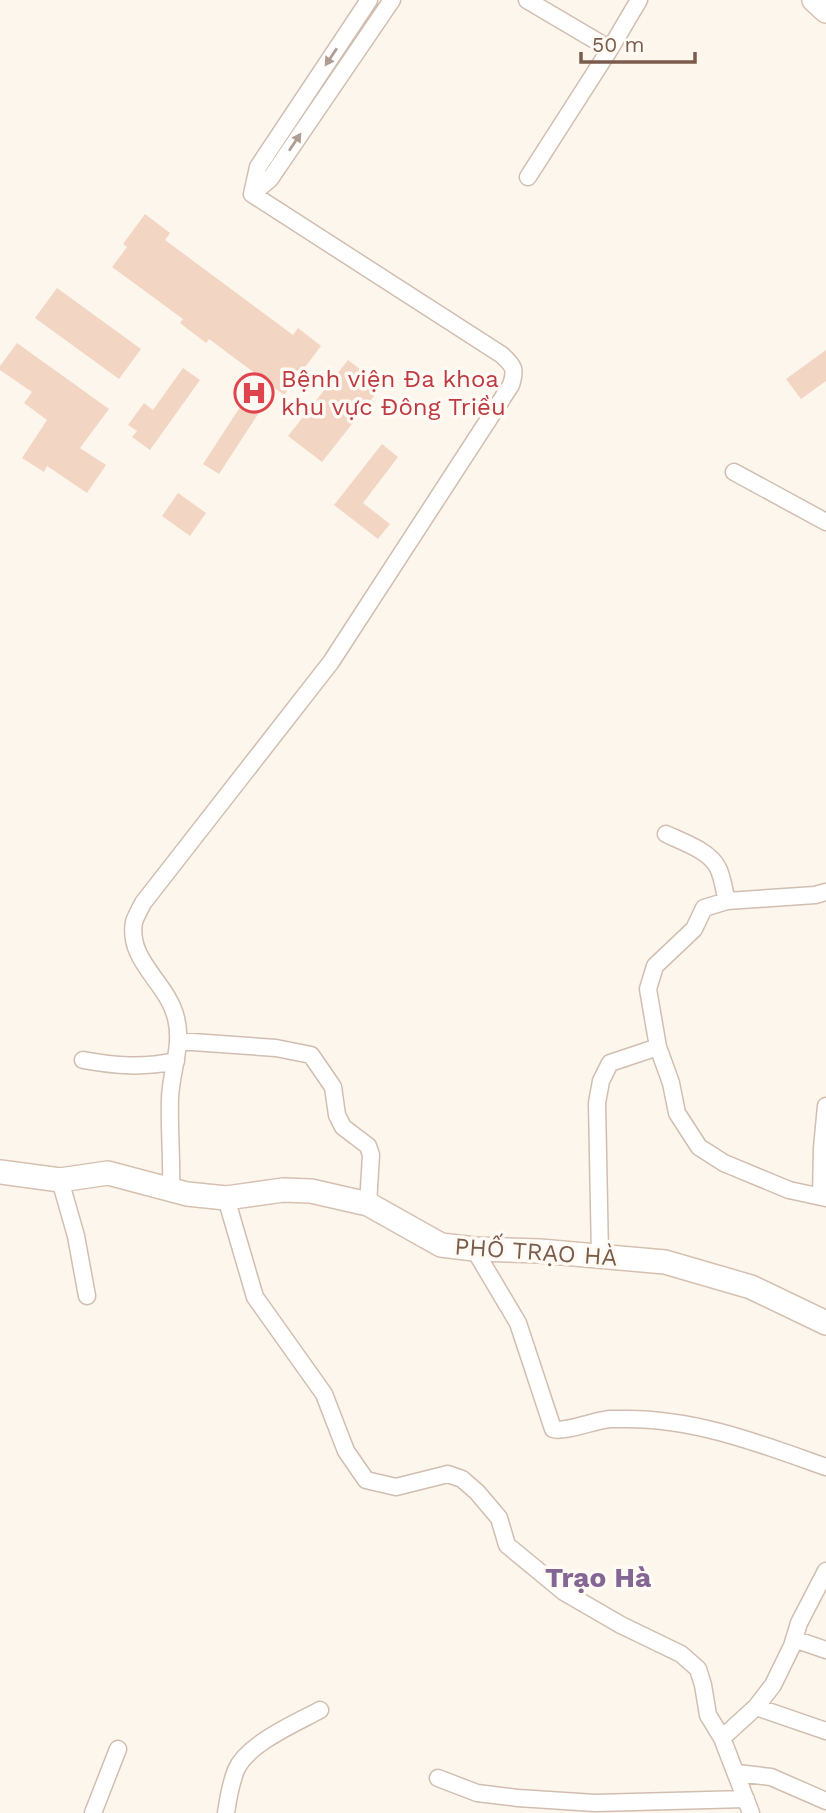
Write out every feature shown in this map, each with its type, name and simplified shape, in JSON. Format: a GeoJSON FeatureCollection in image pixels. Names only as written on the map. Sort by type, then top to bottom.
{"type":"FeatureCollection","features":[{"type":"Feature","properties":{"kind":"street"},"geometry":{"type":"LineString","coordinates":[[252,194],[258,167],[369,0]]}},
{"type":"Feature","properties":{"kind":"street"},"geometry":{"type":"LineString","coordinates":[[527,0],[610,48]]}},
{"type":"Feature","properties":{"kind":"street"},"geometry":{"type":"LineString","coordinates":[[528,177],[639,0]]}},
{"type":"Feature","properties":{"kind":"street"},"geometry":{"type":"LineString","coordinates":[[814,0],[826,11]]}},
{"type":"Feature","properties":{"kind":"street"},"geometry":{"type":"LineString","coordinates":[[252,194],[270,179],[384,3]]}},
{"type":"Feature","properties":{"kind":"street"},"geometry":{"type":"LineString","coordinates":[[171,1189],[170,1097],[178,1041],[177,1019],[169,998],[143,963],[133,942],[134,920],[143,903],[331,662],[511,386],[514,375],[513,365],[502,355],[252,194]]}},
{"type":"Feature","properties":{"kind":"street"},"geometry":{"type":"LineString","coordinates":[[733,472],[826,522]]}},
{"type":"Feature","properties":{"kind":"street"},"geometry":{"type":"LineString","coordinates":[[666,834],[714,861],[727,901]]}},
{"type":"Feature","properties":{"kind":"street"},"geometry":{"type":"LineString","coordinates":[[826,892],[727,901],[704,908],[694,929],[654,966],[648,989],[658,1047],[671,1083],[677,1113],[699,1147],[724,1163],[789,1190],[824,1198],[822,1148],[826,1106]]}},
{"type":"Feature","properties":{"kind":"street"},"geometry":{"type":"LineString","coordinates":[[178,1041],[276,1048],[311,1055],[333,1087],[337,1115],[344,1127],[368,1146],[371,1155],[368,1203]]}},
{"type":"Feature","properties":{"kind":"street"},"geometry":{"type":"LineString","coordinates":[[600,1256],[597,1103],[601,1081],[610,1063],[658,1047]]}},
{"type":"Feature","properties":{"kind":"street"},"geometry":{"type":"LineString","coordinates":[[83,1060],[120,1066],[156,1065],[176,1061]]}},
{"type":"Feature","properties":{"kind":"street","name":"PHỐ TRẠO HÀ"},"geometry":{"type":"LineString","coordinates":[[0,1172],[60,1180],[108,1173],[187,1194],[226,1198],[283,1190],[311,1191],[368,1203],[441,1245],[665,1262],[751,1287],[826,1323]]}},
{"type":"Feature","properties":{"kind":"street"},"geometry":{"type":"LineString","coordinates":[[60,1180],[76,1236],[87,1296]]}},
{"type":"Feature","properties":{"kind":"street"},"geometry":{"type":"LineString","coordinates":[[226,1198],[255,1297],[324,1394],[346,1451],[366,1480],[396,1487],[448,1474],[462,1479],[499,1518],[507,1545],[564,1592],[621,1625],[681,1654],[698,1669],[708,1716],[722,1738],[749,1806],[595,1808],[493,1796],[461,1788],[438,1778]]}},
{"type":"Feature","properties":{"kind":"street"},"geometry":{"type":"LineString","coordinates":[[474,1249],[518,1323],[553,1429],[560,1431],[611,1419],[674,1422],[744,1438],[826,1467]]}},
{"type":"Feature","properties":{"kind":"street"},"geometry":{"type":"LineString","coordinates":[[722,1738],[756,1707],[773,1685],[799,1623],[826,1571]]}},
{"type":"Feature","properties":{"kind":"street"},"geometry":{"type":"LineString","coordinates":[[794,1639],[826,1650]]}},
{"type":"Feature","properties":{"kind":"street"},"geometry":{"type":"LineString","coordinates":[[756,1707],[826,1731]]}},
{"type":"Feature","properties":{"kind":"street"},"geometry":{"type":"LineString","coordinates":[[226,1813],[237,1768],[255,1748],[320,1710]]}},
{"type":"Feature","properties":{"kind":"street"},"geometry":{"type":"LineString","coordinates":[[93,1813],[118,1749]]}},
{"type":"Feature","properties":{"kind":"street"},"geometry":{"type":"LineString","coordinates":[[737,1773],[771,1777],[826,1801]]}},
{"type":"Feature","properties":{"kind":"building"},"geometry":{"type":"Polygon","coordinates":[[[145,214],[170,233],[165,240],[293,335],[298,328],[321,346],[284,395],[209,339],[206,343],[180,323],[183,319],[112,267],[127,247],[123,244],[145,214]]]}},
{"type":"Feature","properties":{"kind":"building"},"geometry":{"type":"Polygon","coordinates":[[[57,288],[141,349],[119,379],[35,318],[57,288]]]}},
{"type":"Feature","properties":{"kind":"building"},"geometry":{"type":"Polygon","coordinates":[[[17,343],[109,409],[80,448],[106,465],[87,493],[47,466],[44,472],[22,458],[47,420],[24,403],[32,392],[0,370],[0,366],[17,343]]]}},
{"type":"Feature","properties":{"kind":"building"},"geometry":{"type":"Polygon","coordinates":[[[826,350],[826,381],[801,399],[786,379],[826,350]]]}},
{"type":"Feature","properties":{"kind":"building"},"geometry":{"type":"Polygon","coordinates":[[[348,360],[382,386],[322,462],[288,436],[348,360]]]}},
{"type":"Feature","properties":{"kind":"building"},"geometry":{"type":"Polygon","coordinates":[[[183,368],[200,380],[150,450],[132,437],[137,431],[128,425],[144,403],[153,410],[183,368]]]}},
{"type":"Feature","properties":{"kind":"building"},"geometry":{"type":"Polygon","coordinates":[[[244,401],[260,411],[219,474],[203,464],[244,401]]]}},
{"type":"Feature","properties":{"kind":"building"},"geometry":{"type":"Polygon","coordinates":[[[382,444],[398,457],[363,503],[390,524],[378,539],[334,505],[382,444]]]}},
{"type":"Feature","properties":{"kind":"building"},"geometry":{"type":"Polygon","coordinates":[[[178,493],[206,513],[190,536],[162,516],[178,493]]]}},
{"type":"Feature","properties":{"kind":"place","name":"Bệnh viện Đa khoa khu vực Đông Triều"},"geometry":{"type":"Point","coordinates":[254,393]}},
{"type":"Feature","properties":{"kind":"district","name":"Trạo Hà"},"geometry":{"type":"Point","coordinates":[598,1577]}}]}
